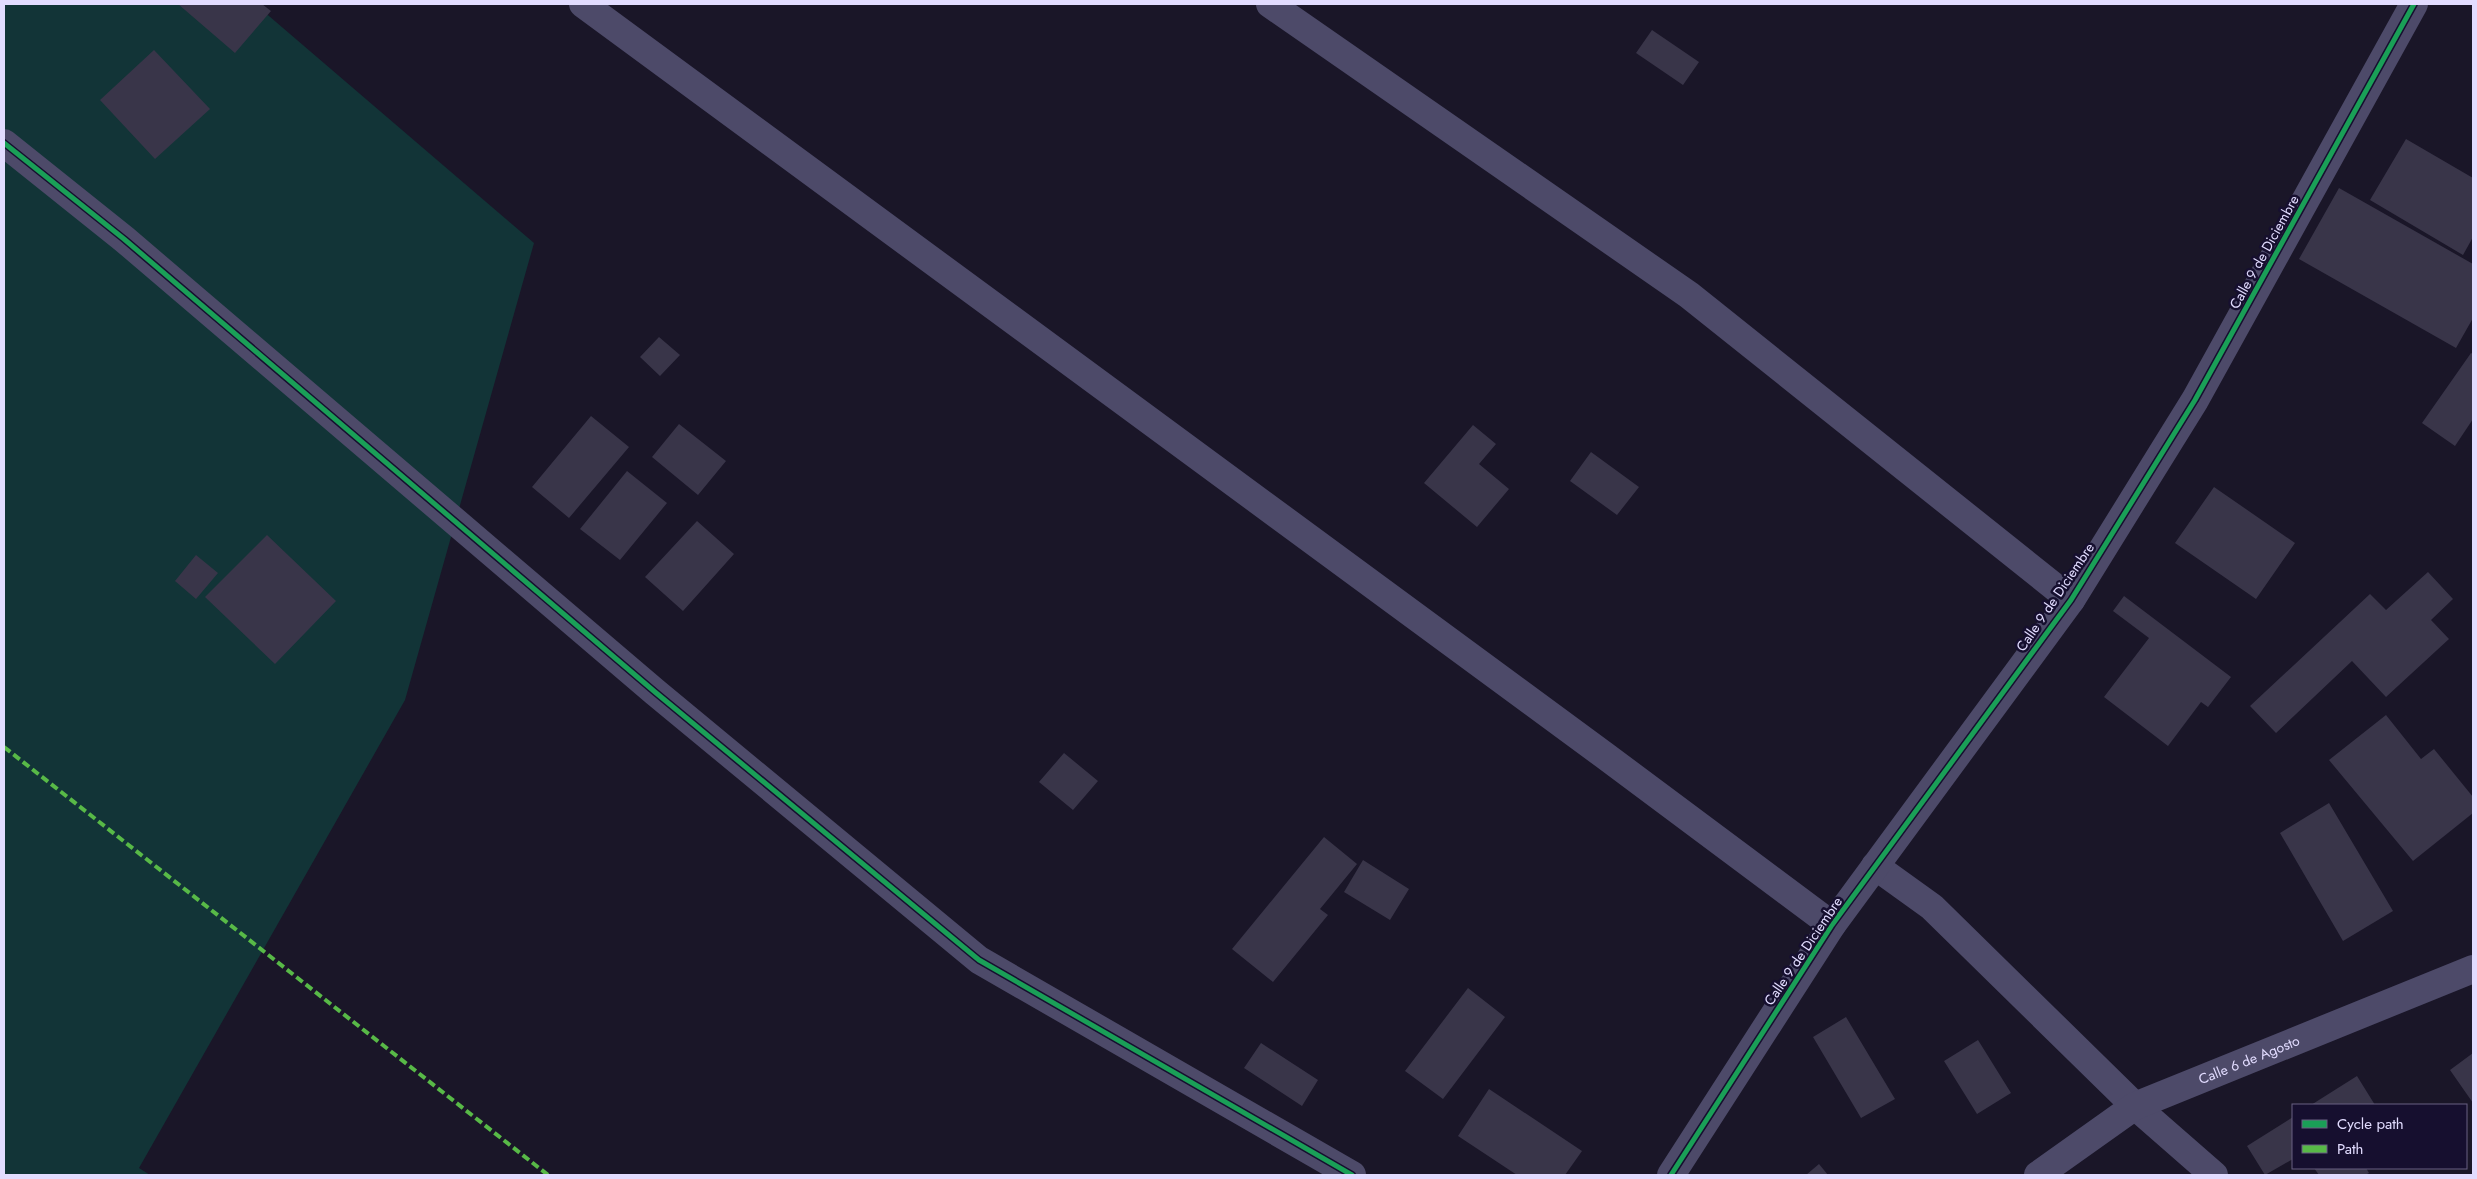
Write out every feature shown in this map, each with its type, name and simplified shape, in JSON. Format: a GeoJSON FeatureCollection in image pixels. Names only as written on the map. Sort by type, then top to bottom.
{"type":"FeatureCollection","features":[{"type":"Feature","properties":{"kind":"street"},"geometry":{"type":"LineString","coordinates":[[583,4],[1832,925]]}},
{"type":"Feature","properties":{"kind":"street"},"geometry":{"type":"LineString","coordinates":[[1270,4],[1689,295],[2071,600]]}},
{"type":"Feature","properties":{"kind":"street","name":"Calle 9 de Diciembre"},"geometry":{"type":"LineString","coordinates":[[1670,1175],[1832,925],[2071,600],[2195,400],[2414,4]]}},
{"type":"Feature","properties":{"kind":"street"},"geometry":{"type":"LineString","coordinates":[[4,143],[124,238],[655,692],[979,960],[1352,1175]]}},
{"type":"Feature","properties":{"kind":"street"},"geometry":{"type":"LineString","coordinates":[[1875,866],[1932,907],[2134,1106],[2214,1175]]}},
{"type":"Feature","properties":{"kind":"street","name":"Calle 6 de Agosto"},"geometry":{"type":"LineString","coordinates":[[2038,1175],[2134,1106],[2473,969]]}},
{"type":"Feature","properties":{"kind":"green space"},"geometry":{"type":"Polygon","coordinates":[[[4,4],[255,4],[534,243],[405,700],[139,1168],[150,1175],[4,1175],[4,4]]]}},
{"type":"Feature","properties":{"kind":"building"},"geometry":{"type":"Polygon","coordinates":[[[178,4],[262,4],[271,11],[235,53],[178,4]]]}},
{"type":"Feature","properties":{"kind":"building"},"geometry":{"type":"Polygon","coordinates":[[[1652,30],[1699,62],[1683,85],[1636,53],[1652,30]]]}},
{"type":"Feature","properties":{"kind":"building"},"geometry":{"type":"Polygon","coordinates":[[[154,50],[210,109],[155,159],[100,100],[154,50]]]}},
{"type":"Feature","properties":{"kind":"building"},"geometry":{"type":"Polygon","coordinates":[[[2406,139],[2473,178],[2473,237],[2463,255],[2370,200],[2406,139]]]}},
{"type":"Feature","properties":{"kind":"building"},"geometry":{"type":"Polygon","coordinates":[[[2339,188],[2473,264],[2473,318],[2456,348],[2299,259],[2339,188]]]}},
{"type":"Feature","properties":{"kind":"building"},"geometry":{"type":"Polygon","coordinates":[[[659,337],[680,355],[660,376],[640,357],[659,337]]]}},
{"type":"Feature","properties":{"kind":"building"},"geometry":{"type":"Polygon","coordinates":[[[2471,353],[2473,354],[2473,419],[2455,446],[2422,423],[2471,353]]]}},
{"type":"Feature","properties":{"kind":"building"},"geometry":{"type":"Polygon","coordinates":[[[591,416],[629,447],[569,518],[532,487],[591,416]]]}},
{"type":"Feature","properties":{"kind":"building"},"geometry":{"type":"Polygon","coordinates":[[[679,424],[726,461],[698,495],[652,457],[679,424]]]}},
{"type":"Feature","properties":{"kind":"building"},"geometry":{"type":"Polygon","coordinates":[[[1473,425],[1496,444],[1479,464],[1509,489],[1477,527],[1424,483],[1473,425]]]}},
{"type":"Feature","properties":{"kind":"building"},"geometry":{"type":"Polygon","coordinates":[[[1591,452],[1639,487],[1617,515],[1570,481],[1591,452]]]}},
{"type":"Feature","properties":{"kind":"building"},"geometry":{"type":"Polygon","coordinates":[[[627,471],[667,503],[620,560],[580,529],[627,471]]]}},
{"type":"Feature","properties":{"kind":"building"},"geometry":{"type":"Polygon","coordinates":[[[2214,487],[2295,543],[2256,599],[2175,543],[2214,487]]]}},
{"type":"Feature","properties":{"kind":"building"},"geometry":{"type":"Polygon","coordinates":[[[697,521],[734,554],[683,611],[645,577],[697,521]]]}},
{"type":"Feature","properties":{"kind":"building"},"geometry":{"type":"Polygon","coordinates":[[[267,535],[336,601],[275,664],[205,597],[267,535]]]}},
{"type":"Feature","properties":{"kind":"building"},"geometry":{"type":"Polygon","coordinates":[[[196,555],[218,573],[196,599],[175,581],[196,555]]]}},
{"type":"Feature","properties":{"kind":"building"},"geometry":{"type":"Polygon","coordinates":[[[2428,572],[2453,599],[2431,620],[2449,639],[2386,697],[2352,661],[2276,733],[2250,706],[2370,594],[2386,610],[2428,572]]]}},
{"type":"Feature","properties":{"kind":"building"},"geometry":{"type":"Polygon","coordinates":[[[2124,596],[2231,677],[2208,707],[2201,702],[2168,746],[2104,697],[2149,638],[2113,611],[2124,596]]]}},
{"type":"Feature","properties":{"kind":"building"},"geometry":{"type":"Polygon","coordinates":[[[2386,715],[2421,759],[2434,749],[2473,797],[2473,813],[2413,861],[2329,760],[2386,715]]]}},
{"type":"Feature","properties":{"kind":"building"},"geometry":{"type":"Polygon","coordinates":[[[1064,753],[1098,781],[1073,810],[1039,782],[1064,753]]]}},
{"type":"Feature","properties":{"kind":"building"},"geometry":{"type":"Polygon","coordinates":[[[2329,803],[2393,911],[2343,941],[2280,833],[2329,803]]]}},
{"type":"Feature","properties":{"kind":"building"},"geometry":{"type":"Polygon","coordinates":[[[1324,837],[1357,864],[1320,909],[1328,915],[1273,982],[1232,949],[1324,837]]]}},
{"type":"Feature","properties":{"kind":"building"},"geometry":{"type":"Polygon","coordinates":[[[1363,860],[1409,889],[1390,920],[1344,892],[1363,860]]]}},
{"type":"Feature","properties":{"kind":"building"},"geometry":{"type":"Polygon","coordinates":[[[1468,988],[1505,1017],[1443,1099],[1405,1071],[1468,988]]]}},
{"type":"Feature","properties":{"kind":"building"},"geometry":{"type":"Polygon","coordinates":[[[1846,1017],[1895,1099],[1861,1118],[1813,1037],[1846,1017]]]}},
{"type":"Feature","properties":{"kind":"building"},"geometry":{"type":"Polygon","coordinates":[[[1978,1040],[2011,1093],[1977,1114],[1944,1061],[1978,1040]]]}},
{"type":"Feature","properties":{"kind":"building"},"geometry":{"type":"Polygon","coordinates":[[[1261,1043],[1318,1080],[1302,1106],[1244,1068],[1261,1043]]]}},
{"type":"Feature","properties":{"kind":"building"},"geometry":{"type":"Polygon","coordinates":[[[2473,1053],[2473,1103],[2450,1070],[2473,1053]]]}},
{"type":"Feature","properties":{"kind":"building"},"geometry":{"type":"Polygon","coordinates":[[[2357,1076],[2374,1104],[2313,1104],[2357,1076]]]}},
{"type":"Feature","properties":{"kind":"building"},"geometry":{"type":"Polygon","coordinates":[[[1489,1089],[1582,1151],[1565,1175],[1517,1175],[1458,1136],[1489,1089]]]}},
{"type":"Feature","properties":{"kind":"building"},"geometry":{"type":"Polygon","coordinates":[[[2292,1118],[2292,1160],[2265,1175],[2247,1146],[2292,1118]]]}},
{"type":"Feature","properties":{"kind":"building"},"geometry":{"type":"Polygon","coordinates":[[[1819,1164],[1828,1175],[1806,1175],[1819,1164]]]}},
{"type":"Feature","properties":{"kind":"building"},"geometry":{"type":"Polygon","coordinates":[[[2315,1169],[2367,1169],[2369,1173],[2365,1175],[2319,1175],[2315,1169]]]}},
{"type":"Feature","properties":{"kind":"marked path"},"geometry":{"type":"LineString","coordinates":[[4,747],[548,1175]]}},
{"type":"Feature","properties":{"kind":"cycle path"},"geometry":{"type":"LineString","coordinates":[[1671,1175],[1832,925],[2071,600],[2195,400],[2414,4]]}},
{"type":"Feature","properties":{"kind":"cycle path"},"geometry":{"type":"LineString","coordinates":[[4,143],[124,239],[655,692],[979,960],[1352,1175]]}}]}
